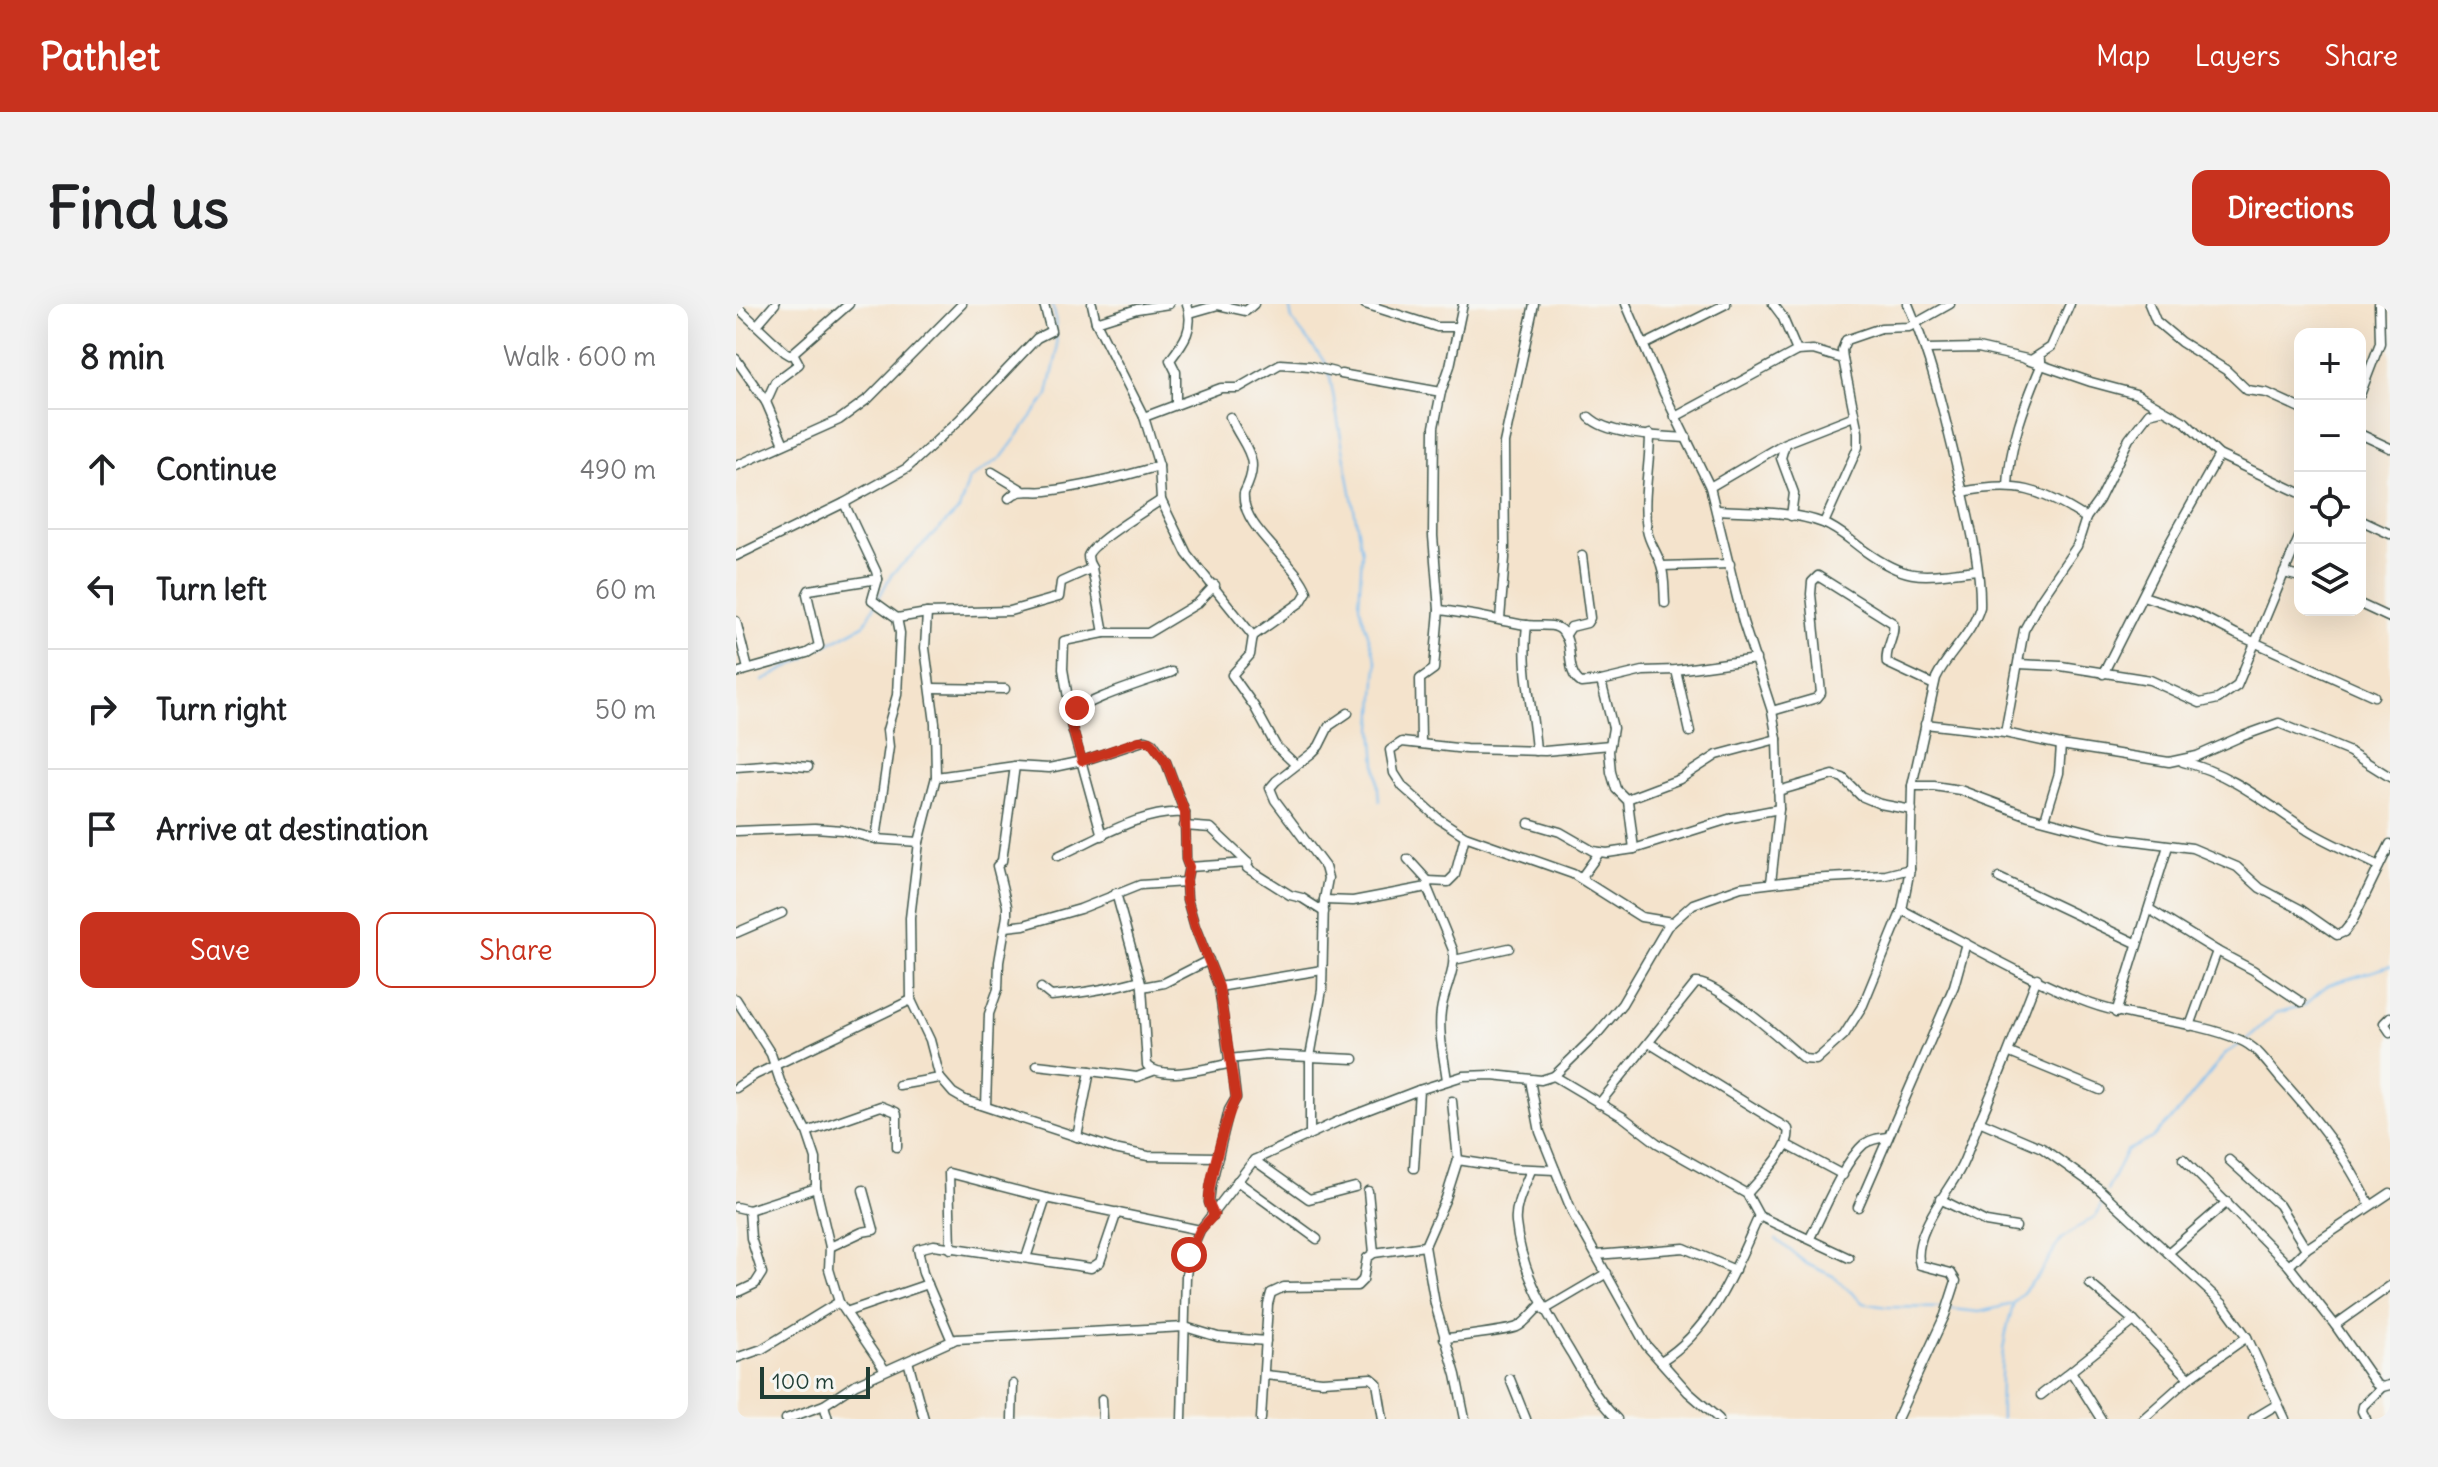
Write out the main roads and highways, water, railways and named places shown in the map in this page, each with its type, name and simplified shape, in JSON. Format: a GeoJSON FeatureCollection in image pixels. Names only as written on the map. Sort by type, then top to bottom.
{"type":"FeatureCollection","features":[{"type":"Feature","properties":{"kind":"waterway"},"geometry":{"type":"LineString","coordinates":[[878,599],[891,575],[959,510],[969,479],[1002,457],[1048,395],[1057,353],[1055,314],[1051,304]]}},
{"type":"Feature","properties":{"kind":"waterway"},"geometry":{"type":"LineString","coordinates":[[1289,304],[1292,320],[1328,366]]}},
{"type":"Feature","properties":{"kind":"waterway"},"geometry":{"type":"LineString","coordinates":[[1329,372],[1362,552],[1359,605],[1377,663],[1373,728],[1379,801]]}},
{"type":"Feature","properties":{"kind":"waterway"},"geometry":{"type":"LineString","coordinates":[[823,647],[865,624],[875,605]]}},
{"type":"Feature","properties":{"kind":"waterway"},"geometry":{"type":"LineString","coordinates":[[763,681],[807,657]]}},
{"type":"Feature","properties":{"kind":"waterway"},"geometry":{"type":"LineString","coordinates":[[2247,1039],[2276,1013],[2305,1005],[2328,985],[2390,966]]}},
{"type":"Feature","properties":{"kind":"waterway"},"geometry":{"type":"LineString","coordinates":[[2107,1191],[2126,1151],[2152,1138],[2181,1109],[2226,1053],[2239,1045]]}},
{"type":"Feature","properties":{"kind":"waterway"},"geometry":{"type":"LineString","coordinates":[[1952,1309],[1979,1312],[2013,1304],[2040,1273],[2061,1239],[2097,1215],[2104,1197]]}},
{"type":"Feature","properties":{"kind":"waterway"},"geometry":{"type":"LineString","coordinates":[[1776,1239],[1807,1264],[1833,1276],[1863,1303],[1886,1307],[1945,1308]]}},
{"type":"Feature","properties":{"kind":"waterway"},"geometry":{"type":"LineString","coordinates":[[2001,1419],[2002,1362],[2013,1306]]}}]}
